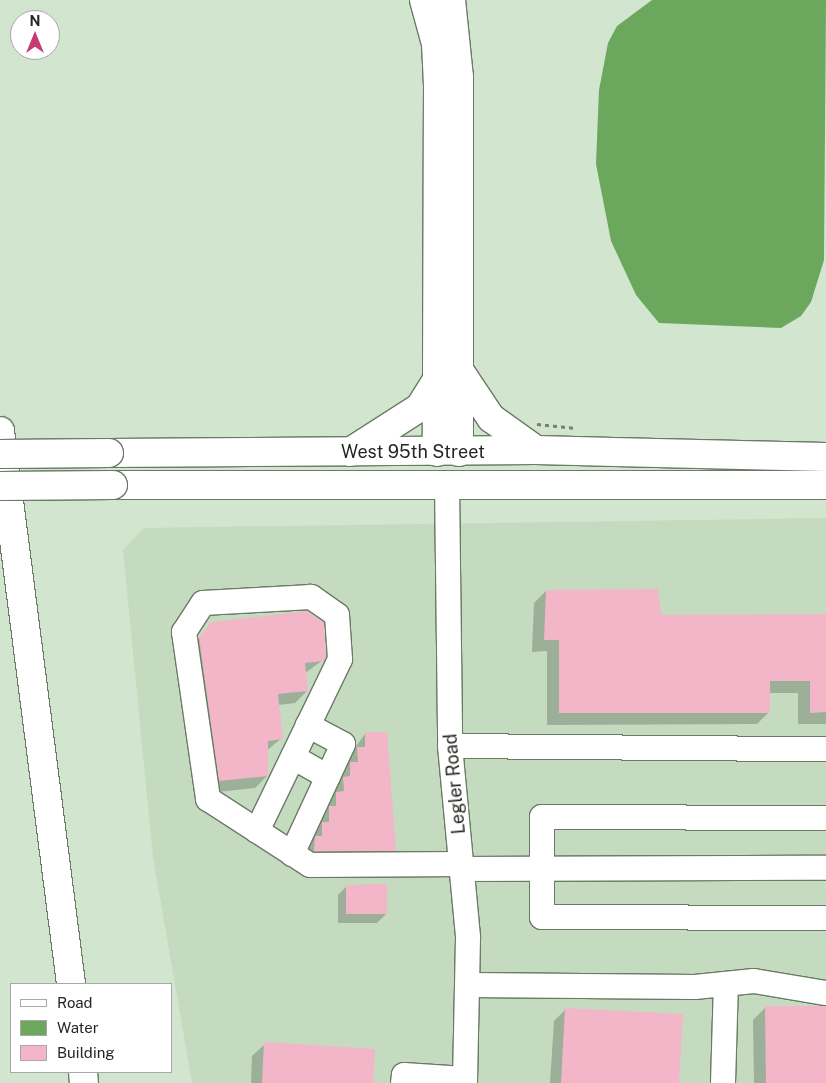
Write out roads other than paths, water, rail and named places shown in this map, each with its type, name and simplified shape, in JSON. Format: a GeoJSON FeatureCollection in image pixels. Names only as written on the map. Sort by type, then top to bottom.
{"type":"FeatureCollection","features":[{"type":"Feature","properties":{"kind":"main road"},"geometry":{"type":"LineString","coordinates":[[424,0],[436,44],[438,85],[448,375],[447,484]]}},
{"type":"Feature","properties":{"kind":"main road"},"geometry":{"type":"LineString","coordinates":[[350,452],[420,407],[448,375],[459,77],[451,0]]}},
{"type":"Feature","properties":{"kind":"main road"},"geometry":{"type":"LineString","coordinates":[[448,375],[490,418],[536,450]]}},
{"type":"Feature","properties":{"kind":"main road"},"geometry":{"type":"LineString","coordinates":[[0,431],[71,983]]}},
{"type":"Feature","properties":{"kind":"main road","name":"West 95th Street"},"geometry":{"type":"LineString","coordinates":[[0,454],[536,450],[826,457]]}},
{"type":"Feature","properties":{"kind":"main road","name":"West 95th Street"},"geometry":{"type":"LineString","coordinates":[[0,486],[826,485]]}},
{"type":"Feature","properties":{"kind":"street","name":"Legler Road"},"geometry":{"type":"LineString","coordinates":[[447,484],[450,746],[463,867],[468,985],[465,1081]]}},
{"type":"Feature","properties":{"kind":"street"},"geometry":{"type":"LineString","coordinates":[[257,830],[340,659],[337,615],[311,597],[203,603],[184,632],[208,799],[310,865],[542,869],[826,868]]}},
{"type":"Feature","properties":{"kind":"street"},"geometry":{"type":"LineString","coordinates":[[292,854],[343,744],[308,725]]}},
{"type":"Feature","properties":{"kind":"street"},"geometry":{"type":"LineString","coordinates":[[450,746],[826,749]]}},
{"type":"Feature","properties":{"kind":"street"},"geometry":{"type":"LineString","coordinates":[[292,757],[328,777]]}},
{"type":"Feature","properties":{"kind":"street"},"geometry":{"type":"LineString","coordinates":[[826,818],[542,817],[542,917],[826,918]]}},
{"type":"Feature","properties":{"kind":"street"},"geometry":{"type":"LineString","coordinates":[[468,985],[726,984],[754,981],[826,993]]}},
{"type":"Feature","properties":{"kind":"street"},"geometry":{"type":"LineString","coordinates":[[723,1083],[726,984]]}},
{"type":"Feature","properties":{"kind":"street"},"geometry":{"type":"LineString","coordinates":[[403,1083],[404,1075],[465,1081]]}},
{"type":"Feature","properties":{"kind":"water"},"geometry":{"type":"Polygon","coordinates":[[[652,0],[826,0],[824,260],[811,302],[801,316],[781,328],[659,323],[636,295],[611,241],[596,164],[599,90],[608,43],[617,26],[652,0]]]}}]}
